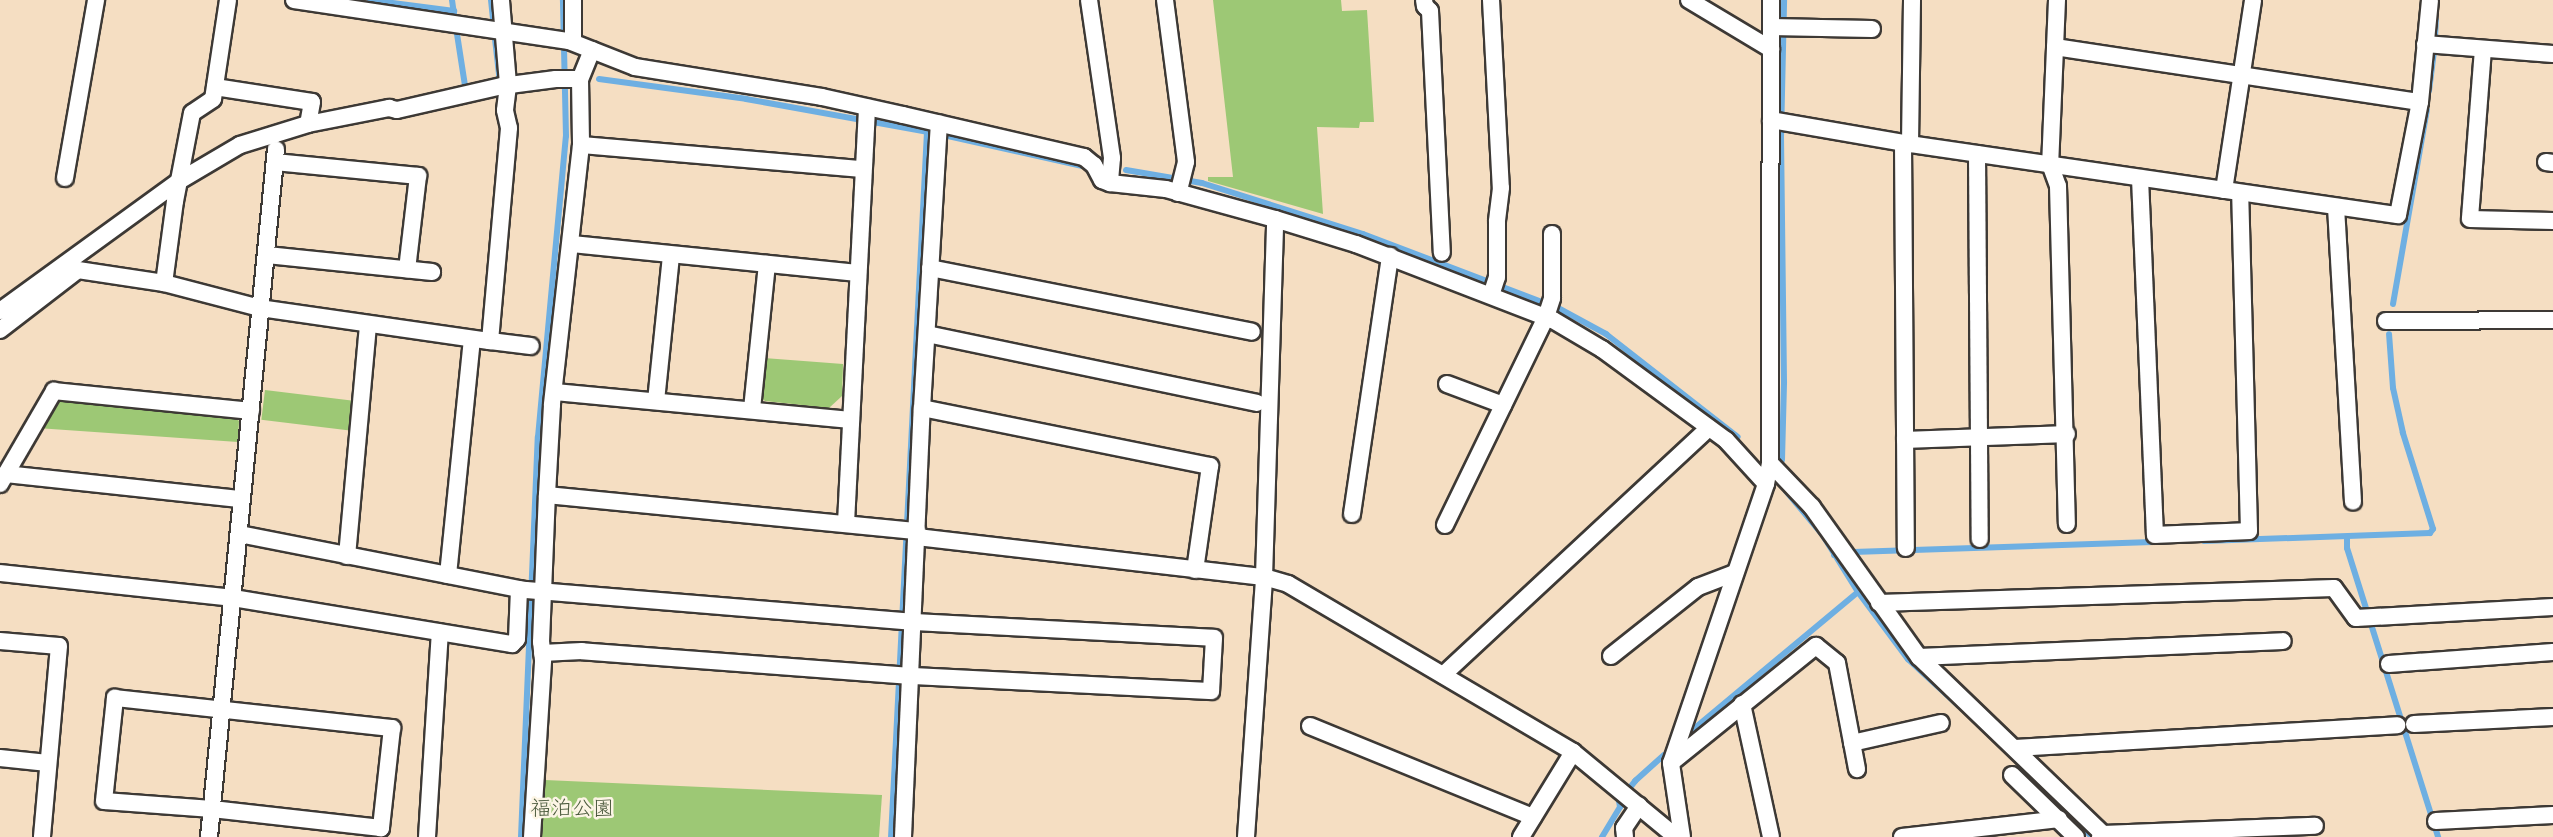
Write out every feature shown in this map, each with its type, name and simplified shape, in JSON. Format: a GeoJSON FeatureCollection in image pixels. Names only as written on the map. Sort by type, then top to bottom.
{"type":"FeatureCollection","features":[{"type":"Feature","properties":{"kind":"street"},"geometry":{"type":"LineString","coordinates":[[65,178],[96,0]]}},
{"type":"Feature","properties":{"kind":"street"},"geometry":{"type":"LineString","coordinates":[[164,284],[179,181],[192,113],[213,99],[228,0]]}},
{"type":"Feature","properties":{"kind":"street"},"geometry":{"type":"LineString","coordinates":[[300,0],[566,41],[635,67],[822,97],[866,116],[1084,158],[1094,165],[1102,180],[1110,183],[1179,190],[1494,287],[1548,309],[1726,440],[1766,484]]}},
{"type":"Feature","properties":{"kind":"street"},"geometry":{"type":"LineString","coordinates":[[490,341],[510,128],[505,110],[506,85],[501,0]]}},
{"type":"Feature","properties":{"kind":"street"},"geometry":{"type":"LineString","coordinates":[[566,41],[573,0]]}},
{"type":"Feature","properties":{"kind":"street"},"geometry":{"type":"LineString","coordinates":[[1089,0],[1112,158],[1110,183]]}},
{"type":"Feature","properties":{"kind":"street"},"geometry":{"type":"LineString","coordinates":[[1165,0],[1185,167],[1179,190]]}},
{"type":"Feature","properties":{"kind":"street"},"geometry":{"type":"LineString","coordinates":[[1424,0],[1425,6],[1430,11],[1442,253]]}},
{"type":"Feature","properties":{"kind":"street"},"geometry":{"type":"LineString","coordinates":[[1491,0],[1500,188],[1494,287]]}},
{"type":"Feature","properties":{"kind":"street"},"geometry":{"type":"LineString","coordinates":[[1689,0],[1771,49]]}},
{"type":"Feature","properties":{"kind":"street"},"geometry":{"type":"LineString","coordinates":[[1682,837],[1671,763],[1766,484],[1770,464],[1778,122],[1771,49],[1780,27],[1771,0]]}},
{"type":"Feature","properties":{"kind":"street"},"geometry":{"type":"LineString","coordinates":[[1906,548],[1906,143],[1912,0]]}},
{"type":"Feature","properties":{"kind":"street"},"geometry":{"type":"LineString","coordinates":[[2057,0],[2050,165],[2058,186],[2067,434],[2067,524]]}},
{"type":"Feature","properties":{"kind":"street"},"geometry":{"type":"LineString","coordinates":[[2140,178],[2155,535],[2248,531],[2232,191],[2242,75],[2253,0]]}},
{"type":"Feature","properties":{"kind":"street"},"geometry":{"type":"LineString","coordinates":[[1778,122],[2050,165],[2398,215],[2420,102],[2430,0]]}},
{"type":"Feature","properties":{"kind":"street"},"geometry":{"type":"LineString","coordinates":[[1780,27],[1872,29]]}},
{"type":"Feature","properties":{"kind":"street"},"geometry":{"type":"LineString","coordinates":[[2425,44],[2553,54]]}},
{"type":"Feature","properties":{"kind":"street"},"geometry":{"type":"LineString","coordinates":[[2055,47],[2420,102]]}},
{"type":"Feature","properties":{"kind":"street"},"geometry":{"type":"LineString","coordinates":[[2483,49],[2470,219],[2553,221]]}},
{"type":"Feature","properties":{"kind":"street"},"geometry":{"type":"LineString","coordinates":[[0,311],[179,181],[240,145],[308,124],[389,108],[397,110],[506,85],[570,78],[592,50]]}},
{"type":"Feature","properties":{"kind":"street"},"geometry":{"type":"LineString","coordinates":[[0,573],[233,598],[512,644],[517,639],[531,590],[547,495],[552,405],[572,244],[581,145],[570,78]]}},
{"type":"Feature","properties":{"kind":"street"},"geometry":{"type":"LineString","coordinates":[[215,87],[312,102],[308,124]]}},
{"type":"Feature","properties":{"kind":"street"},"geometry":{"type":"LineString","coordinates":[[846,523],[866,116]]}},
{"type":"Feature","properties":{"kind":"street"},"geometry":{"type":"LineString","coordinates":[[903,837],[905,621],[927,334],[938,131]]}},
{"type":"Feature","properties":{"kind":"street"},"geometry":{"type":"LineString","coordinates":[[581,145],[864,169]]}},
{"type":"Feature","properties":{"kind":"street"},"geometry":{"type":"LineString","coordinates":[[1977,154],[1980,539]]}},
{"type":"Feature","properties":{"kind":"street"},"geometry":{"type":"LineString","coordinates":[[209,837],[276,156],[418,176],[407,269]]}},
{"type":"Feature","properties":{"kind":"street"},"geometry":{"type":"LineString","coordinates":[[2336,207],[2353,502]]}},
{"type":"Feature","properties":{"kind":"street"},"geometry":{"type":"LineString","coordinates":[[1246,837],[1264,577],[1275,219]]}},
{"type":"Feature","properties":{"kind":"street"},"geometry":{"type":"LineString","coordinates":[[1445,525],[1548,309],[1552,234]]}},
{"type":"Feature","properties":{"kind":"street"},"geometry":{"type":"LineString","coordinates":[[572,244],[671,256],[858,273]]}},
{"type":"Feature","properties":{"kind":"street"},"geometry":{"type":"LineString","coordinates":[[267,255],[432,272]]}},
{"type":"Feature","properties":{"kind":"street"},"geometry":{"type":"LineString","coordinates":[[656,401],[671,256]]}},
{"type":"Feature","properties":{"kind":"street"},"geometry":{"type":"LineString","coordinates":[[1352,514],[1390,256]]}},
{"type":"Feature","properties":{"kind":"street"},"geometry":{"type":"LineString","coordinates":[[752,409],[767,264]]}},
{"type":"Feature","properties":{"kind":"street"},"geometry":{"type":"LineString","coordinates":[[930,268],[1252,332]]}},
{"type":"Feature","properties":{"kind":"street"},"geometry":{"type":"LineString","coordinates":[[0,330],[78,270],[164,284],[260,308],[368,325],[531,346]]}},
{"type":"Feature","properties":{"kind":"street"},"geometry":{"type":"LineString","coordinates":[[2386,321],[2553,320]]}},
{"type":"Feature","properties":{"kind":"street"},"geometry":{"type":"LineString","coordinates":[[347,556],[368,325]]}},
{"type":"Feature","properties":{"kind":"street"},"geometry":{"type":"LineString","coordinates":[[927,334],[1257,403]]}},
{"type":"Feature","properties":{"kind":"street"},"geometry":{"type":"LineString","coordinates":[[448,575],[472,339]]}},
{"type":"Feature","properties":{"kind":"street"},"geometry":{"type":"LineString","coordinates":[[1447,384],[1503,405]]}},
{"type":"Feature","properties":{"kind":"street"},"geometry":{"type":"LineString","coordinates":[[241,499],[3,479],[54,391],[251,411]]}},
{"type":"Feature","properties":{"kind":"street"},"geometry":{"type":"LineString","coordinates":[[555,392],[850,420]]}},
{"type":"Feature","properties":{"kind":"street"},"geometry":{"type":"LineString","coordinates":[[922,408],[1210,466],[1195,570]]}},
{"type":"Feature","properties":{"kind":"street"},"geometry":{"type":"LineString","coordinates":[[1443,675],[1709,428]]}},
{"type":"Feature","properties":{"kind":"street"},"geometry":{"type":"LineString","coordinates":[[1905,440],[2067,434]]}},
{"type":"Feature","properties":{"kind":"street"},"geometry":{"type":"LineString","coordinates":[[1770,464],[1812,507],[1919,657],[2015,748],[2102,836],[2315,826]]}},
{"type":"Feature","properties":{"kind":"street"},"geometry":{"type":"LineString","coordinates":[[547,495],[846,523],[1195,570],[1264,577],[1288,584],[1572,752],[1676,837]]}},
{"type":"Feature","properties":{"kind":"street"},"geometry":{"type":"LineString","coordinates":[[239,534],[531,590],[905,621],[1214,638],[1211,691],[903,675],[582,651],[542,653]]}},
{"type":"Feature","properties":{"kind":"street"},"geometry":{"type":"LineString","coordinates":[[1611,656],[1698,586],[1736,573]]}},
{"type":"Feature","properties":{"kind":"street"},"geometry":{"type":"LineString","coordinates":[[1879,603],[2334,588],[2356,618],[2553,607]]}},
{"type":"Feature","properties":{"kind":"street"},"geometry":{"type":"LineString","coordinates":[[531,590],[542,653],[532,837]]}},
{"type":"Feature","properties":{"kind":"street"},"geometry":{"type":"LineString","coordinates":[[428,837],[440,632]]}},
{"type":"Feature","properties":{"kind":"street"},"geometry":{"type":"LineString","coordinates":[[0,640],[59,646],[42,837]]}},
{"type":"Feature","properties":{"kind":"street"},"geometry":{"type":"LineString","coordinates":[[1919,657],[2283,641]]}},
{"type":"Feature","properties":{"kind":"street"},"geometry":{"type":"LineString","coordinates":[[1671,763],[1816,646],[1837,663],[1857,770]]}},
{"type":"Feature","properties":{"kind":"street"},"geometry":{"type":"LineString","coordinates":[[2389,664],[2553,652]]}},
{"type":"Feature","properties":{"kind":"street"},"geometry":{"type":"LineString","coordinates":[[115,698],[223,710],[392,728],[381,828],[212,809],[104,801],[115,698]]}},
{"type":"Feature","properties":{"kind":"street"},"geometry":{"type":"LineString","coordinates":[[1742,704],[1771,837]]}},
{"type":"Feature","properties":{"kind":"street"},"geometry":{"type":"LineString","coordinates":[[2015,748],[2553,717]]}},
{"type":"Feature","properties":{"kind":"street"},"geometry":{"type":"LineString","coordinates":[[1852,743],[1941,723]]}},
{"type":"Feature","properties":{"kind":"street"},"geometry":{"type":"LineString","coordinates":[[1310,726],[1533,817]]}},
{"type":"Feature","properties":{"kind":"street"},"geometry":{"type":"LineString","coordinates":[[1521,837],[1572,752]]}},
{"type":"Feature","properties":{"kind":"street"},"geometry":{"type":"LineString","coordinates":[[0,758],[48,763]]}},
{"type":"Feature","properties":{"kind":"street"},"geometry":{"type":"LineString","coordinates":[[2013,775],[2076,837]]}},
{"type":"Feature","properties":{"kind":"street"},"geometry":{"type":"LineString","coordinates":[[1625,837],[1624,828],[1630,799]]}},
{"type":"Feature","properties":{"kind":"street"},"geometry":{"type":"LineString","coordinates":[[2436,821],[2553,815]]}},
{"type":"Feature","properties":{"kind":"street"},"geometry":{"type":"LineString","coordinates":[[1902,837],[2059,819]]}},
{"type":"Feature","properties":{"kind":"green space"},"geometry":{"type":"Polygon","coordinates":[[[1213,0],[1341,0],[1342,11],[1367,10],[1374,122],[1360,122],[1359,128],[1317,127],[1323,214],[1208,181],[1208,177],[1233,177],[1213,0]]]}},
{"type":"Feature","properties":{"kind":"green space"},"geometry":{"type":"Polygon","coordinates":[[[764,358],[843,364],[842,396],[829,408],[765,401],[759,396],[764,358]]]}},
{"type":"Feature","properties":{"kind":"green space"},"geometry":{"type":"Polygon","coordinates":[[[265,390],[353,401],[350,431],[261,420],[265,390]]]}},
{"type":"Feature","properties":{"kind":"green space"},"geometry":{"type":"Polygon","coordinates":[[[59,398],[233,416],[239,421],[238,442],[37,428],[59,398]]]}},
{"type":"Feature","properties":{"kind":"green space","name":"福泊公園"},"geometry":{"type":"Polygon","coordinates":[[[545,780],[882,795],[879,837],[542,837],[545,780]]]}},
{"type":"Feature","properties":{"kind":"waterway"},"geometry":{"type":"LineString","coordinates":[[370,0],[454,11]]}},
{"type":"Feature","properties":{"kind":"waterway"},"geometry":{"type":"LineString","coordinates":[[452,0],[454,14]]}},
{"type":"Feature","properties":{"kind":"waterway"},"geometry":{"type":"LineString","coordinates":[[491,0],[493,18]]}},
{"type":"Feature","properties":{"kind":"waterway"},"geometry":{"type":"LineString","coordinates":[[521,837],[538,437],[566,136],[563,0]]}},
{"type":"Feature","properties":{"kind":"waterway"},"geometry":{"type":"LineString","coordinates":[[1782,460],[1784,382],[1781,137],[1784,0]]}},
{"type":"Feature","properties":{"kind":"waterway"},"geometry":{"type":"LineString","coordinates":[[2435,37],[2436,20]]}},
{"type":"Feature","properties":{"kind":"waterway"},"geometry":{"type":"LineString","coordinates":[[457,34],[466,92]]}},
{"type":"Feature","properties":{"kind":"waterway"},"geometry":{"type":"LineString","coordinates":[[495,39],[500,83]]}},
{"type":"Feature","properties":{"kind":"waterway"},"geometry":{"type":"LineString","coordinates":[[2429,91],[2434,51]]}},
{"type":"Feature","properties":{"kind":"waterway"},"geometry":{"type":"LineString","coordinates":[[599,79],[746,99],[927,132],[891,837]]}},
{"type":"Feature","properties":{"kind":"waterway"},"geometry":{"type":"LineString","coordinates":[[2393,304],[2427,110]]}},
{"type":"Feature","properties":{"kind":"waterway"},"geometry":{"type":"LineString","coordinates":[[939,134],[1082,166]]}},
{"type":"Feature","properties":{"kind":"waterway"},"geometry":{"type":"LineString","coordinates":[[1126,170],[1202,183],[1363,234],[1558,308],[1606,334],[1738,437]]}},
{"type":"Feature","properties":{"kind":"waterway"},"geometry":{"type":"LineString","coordinates":[[2204,541],[2430,533],[2433,529],[2403,433],[2393,388],[2389,334]]}},
{"type":"Feature","properties":{"kind":"waterway"},"geometry":{"type":"LineString","coordinates":[[1786,491],[1822,534],[1858,592],[1908,659],[1959,706]]}},
{"type":"Feature","properties":{"kind":"waterway"},"geometry":{"type":"LineString","coordinates":[[2347,537],[2347,548],[2438,837]]}},
{"type":"Feature","properties":{"kind":"waterway"},"geometry":{"type":"LineString","coordinates":[[1834,555],[1853,552],[2160,542]]}},
{"type":"Feature","properties":{"kind":"waterway"},"geometry":{"type":"LineString","coordinates":[[1690,732],[1858,592]]}},
{"type":"Feature","properties":{"kind":"waterway"},"geometry":{"type":"LineString","coordinates":[[1602,837],[1620,807],[1619,801],[1635,781],[1664,755]]}},
{"type":"Feature","properties":{"kind":"waterway"},"geometry":{"type":"LineString","coordinates":[[2044,788],[2092,837]]}}]}
